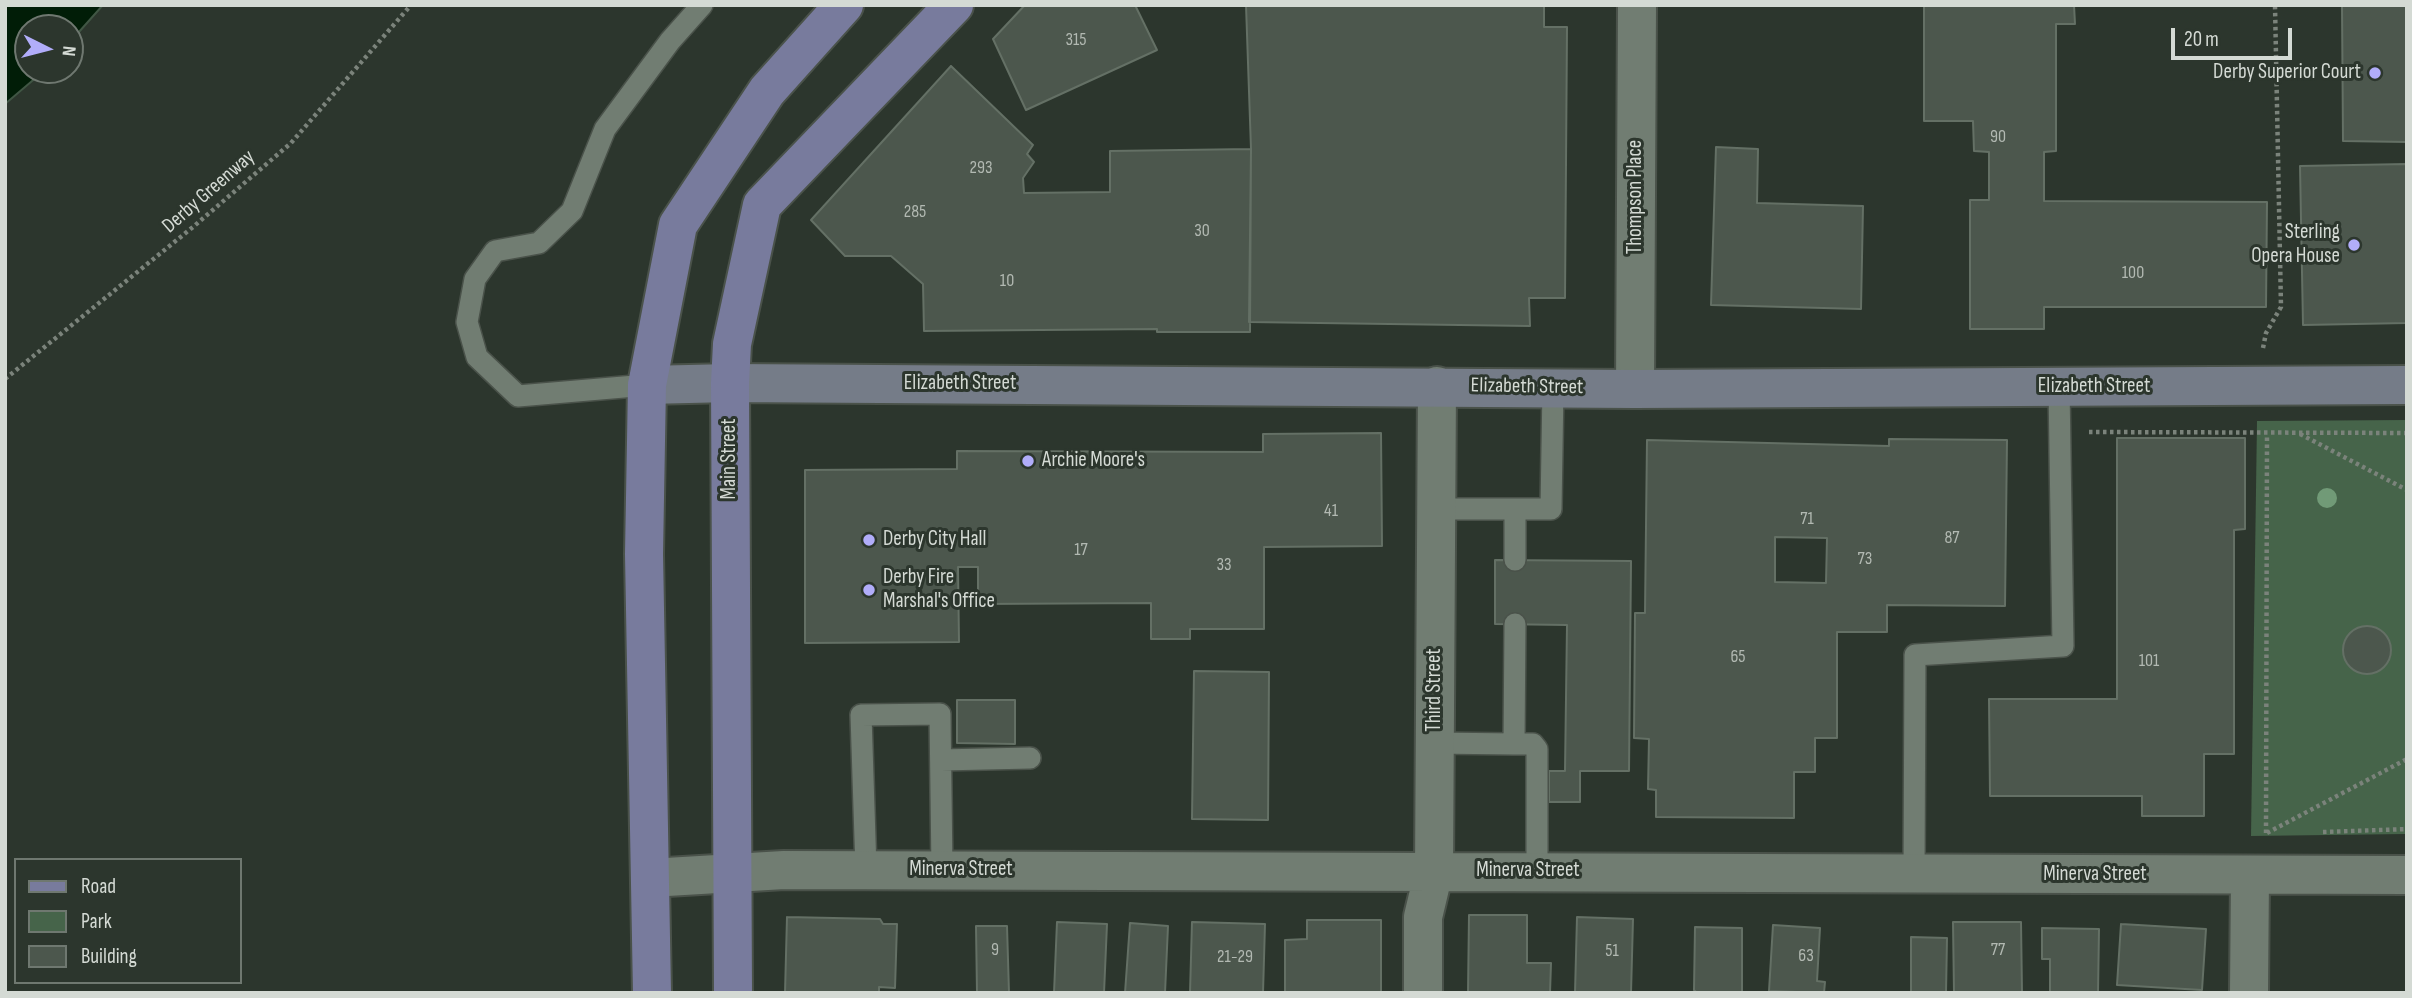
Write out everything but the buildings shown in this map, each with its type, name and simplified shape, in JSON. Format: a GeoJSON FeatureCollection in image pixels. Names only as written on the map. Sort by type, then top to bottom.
{"type":"FeatureCollection","features":[{"type":"Feature","properties":{"kind":"main road"},"geometry":{"type":"LineString","coordinates":[[652,993],[644,554],[647,385],[678,225],[767,91],[844,5]]}},
{"type":"Feature","properties":{"kind":"main road","name":"Main Street"},"geometry":{"type":"LineString","coordinates":[[733,993],[730,383],[732,344],[762,205],[954,5]]}},
{"type":"Feature","properties":{"kind":"main road","name":"Elizabeth Street"},"geometry":{"type":"LineString","coordinates":[[647,385],[730,383],[1634,388],[2407,385]]}},
{"type":"Feature","properties":{"kind":"street","name":"Thompson Place"},"geometry":{"type":"LineString","coordinates":[[1634,388],[1637,5]]}},
{"type":"Feature","properties":{"kind":"street","name":"Third Street"},"geometry":{"type":"LineString","coordinates":[[1423,993],[1423,918],[1434,871],[1437,386]]}},
{"type":"Feature","properties":{"kind":"street","name":"Minerva Street"},"geometry":{"type":"LineString","coordinates":[[650,878],[866,870],[2407,875]]}},
{"type":"Feature","properties":{"kind":"street"},"geometry":{"type":"LineString","coordinates":[[2249,993],[2250,875]]}},
{"type":"Feature","properties":{"kind":"lane"},"geometry":{"type":"LineString","coordinates":[[647,385],[518,396],[477,357],[467,322],[475,279],[495,251],[539,243],[572,211],[605,129],[670,41],[702,5]]}},
{"type":"Feature","properties":{"kind":"lane"},"geometry":{"type":"LineString","coordinates":[[1437,509],[1551,509],[1553,387]]}},
{"type":"Feature","properties":{"kind":"lane"},"geometry":{"type":"LineString","coordinates":[[1914,875],[1914,655],[2063,646],[2059,387]]}},
{"type":"Feature","properties":{"kind":"lane"},"geometry":{"type":"LineString","coordinates":[[1515,560],[1516,509]]}},
{"type":"Feature","properties":{"kind":"lane"},"geometry":{"type":"LineString","coordinates":[[1514,744],[1515,624]]}},
{"type":"Feature","properties":{"kind":"lane"},"geometry":{"type":"LineString","coordinates":[[866,870],[861,715],[940,714],[942,870]]}},
{"type":"Feature","properties":{"kind":"lane"},"geometry":{"type":"LineString","coordinates":[[1435,743],[1533,744],[1537,749],[1537,872]]}},
{"type":"Feature","properties":{"kind":"lane"},"geometry":{"type":"LineString","coordinates":[[941,760],[1030,758]]}},
{"type":"Feature","properties":{"kind":"path","name":"Derby Greenway"},"geometry":{"type":"LineString","coordinates":[[5,379],[172,244],[290,143],[411,5]]}},
{"type":"Feature","properties":{"kind":"path"},"geometry":{"type":"LineString","coordinates":[[2255,386],[2266,334],[2281,307],[2275,5]]}},
{"type":"Feature","properties":{"kind":"path"},"geometry":{"type":"LineString","coordinates":[[2059,432],[2407,433]]}},
{"type":"Feature","properties":{"kind":"path"},"geometry":{"type":"LineString","coordinates":[[2266,833],[2267,434]]}},
{"type":"Feature","properties":{"kind":"path"},"geometry":{"type":"LineString","coordinates":[[2299,434],[2407,490]]}},
{"type":"Feature","properties":{"kind":"path"},"geometry":{"type":"LineString","coordinates":[[2266,833],[2407,759]]}},
{"type":"Feature","properties":{"kind":"path"},"geometry":{"type":"LineString","coordinates":[[2314,832],[2407,829]]}},
{"type":"Feature","properties":{"kind":"path"},"geometry":{"type":"LineString","coordinates":[[2266,833],[2287,833]]}},
{"type":"Feature","properties":{"kind":"green space"},"geometry":{"type":"Polygon","coordinates":[[[2407,420],[2407,834],[2251,836],[2257,421],[2407,420]]]}},
{"type":"Feature","properties":{"kind":"shaded area"},"geometry":{"type":"Polygon","coordinates":[[[5,5],[103,5],[84,26],[84,14],[14,14],[14,84],[29,84],[5,104],[5,5]]]}},
{"type":"Feature","properties":{"kind":"place","name":"Derby Superior Court"},"geometry":{"type":"Point","coordinates":[2375,73]}},
{"type":"Feature","properties":{"kind":"place","name":"Sterling Opera House"},"geometry":{"type":"Point","coordinates":[2354,245]}},
{"type":"Feature","properties":{"kind":"place","name":"Archie Moore's"},"geometry":{"type":"Point","coordinates":[1028,461]}},
{"type":"Feature","properties":{"kind":"place","name":"Derby City Hall"},"geometry":{"type":"Point","coordinates":[869,540]}},
{"type":"Feature","properties":{"kind":"place","name":"Derby Fire Marshal's Office"},"geometry":{"type":"Point","coordinates":[869,590]}}]}
